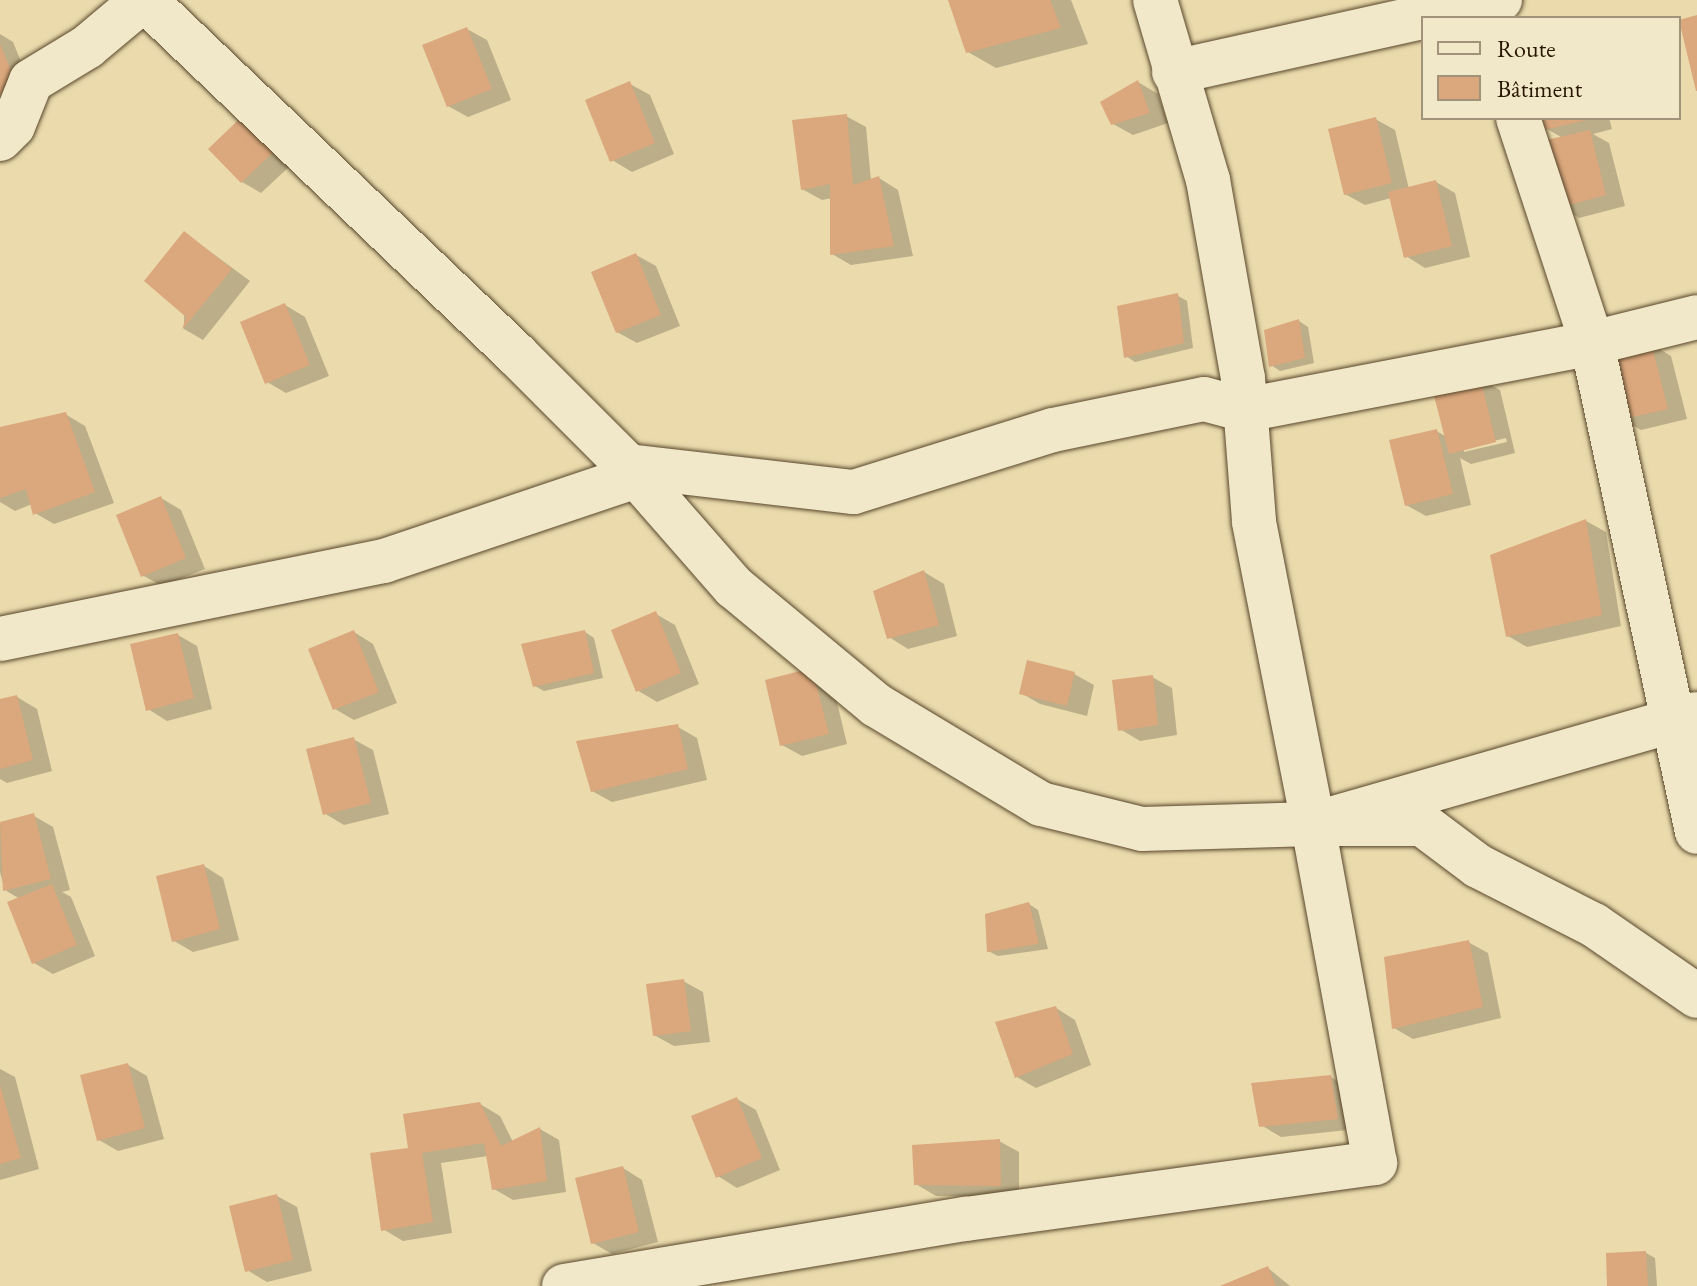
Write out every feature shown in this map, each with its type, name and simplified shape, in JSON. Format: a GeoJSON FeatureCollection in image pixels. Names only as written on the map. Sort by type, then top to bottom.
{"type":"FeatureCollection","features":[{"type":"Feature","properties":{"kind":"street"},"geometry":{"type":"LineString","coordinates":[[0,139],[13,126],[31,81],[87,47],[144,0],[632,471],[734,587],[876,705],[1041,804],[1142,829],[1422,824],[1478,866],[1594,925],[1697,996]]}},
{"type":"Feature","properties":{"kind":"street"},"geometry":{"type":"LineString","coordinates":[[564,1286],[966,1219],[1375,1163],[1254,522],[1245,410],[1208,180],[1155,0]]}},
{"type":"Feature","properties":{"kind":"street"},"geometry":{"type":"LineString","coordinates":[[1449,16],[1498,6]]}},
{"type":"Feature","properties":{"kind":"street"},"geometry":{"type":"LineString","coordinates":[[1174,72],[1421,22]]}},
{"type":"Feature","properties":{"kind":"street"},"geometry":{"type":"LineString","coordinates":[[1519,120],[1592,343],[1686,718],[1697,832]]}},
{"type":"Feature","properties":{"kind":"street"},"geometry":{"type":"LineString","coordinates":[[0,639],[384,561],[632,471],[854,492],[1053,430],[1204,399],[1245,410],[1592,343],[1697,317]]}},
{"type":"Feature","properties":{"kind":"street"},"geometry":{"type":"LineString","coordinates":[[1313,824],[1686,718]]}},
{"type":"Feature","properties":{"kind":"building"},"geometry":{"type":"Polygon","coordinates":[[[948,0],[1050,0],[1061,28],[966,53],[948,0]]]}},
{"type":"Feature","properties":{"kind":"building"},"geometry":{"type":"Polygon","coordinates":[[[1697,15],[1697,91],[1681,28],[1681,19],[1697,15]]]}},
{"type":"Feature","properties":{"kind":"building"},"geometry":{"type":"Polygon","coordinates":[[[467,27],[492,89],[447,107],[422,45],[467,27]]]}},
{"type":"Feature","properties":{"kind":"building"},"geometry":{"type":"Polygon","coordinates":[[[0,44],[19,90],[0,98],[0,44]]]}},
{"type":"Feature","properties":{"kind":"building"},"geometry":{"type":"Polygon","coordinates":[[[1138,80],[1150,113],[1111,125],[1100,102],[1138,80]]]}},
{"type":"Feature","properties":{"kind":"building"},"geometry":{"type":"Polygon","coordinates":[[[630,81],[655,143],[610,162],[585,100],[630,81]]]}},
{"type":"Feature","properties":{"kind":"building"},"geometry":{"type":"Polygon","coordinates":[[[255,104],[287,139],[241,183],[208,149],[255,104]]]}},
{"type":"Feature","properties":{"kind":"building"},"geometry":{"type":"Polygon","coordinates":[[[847,114],[853,185],[879,176],[894,246],[830,255],[830,184],[801,190],[792,120],[847,114]]]}},
{"type":"Feature","properties":{"kind":"building"},"geometry":{"type":"Polygon","coordinates":[[[1376,117],[1392,183],[1344,195],[1328,129],[1376,117]]]}},
{"type":"Feature","properties":{"kind":"building"},"geometry":{"type":"Polygon","coordinates":[[[1542,120],[1587,120],[1545,130],[1542,120]]]}},
{"type":"Feature","properties":{"kind":"building"},"geometry":{"type":"Polygon","coordinates":[[[1590,130],[1606,195],[1558,208],[1542,141],[1590,130]]]}},
{"type":"Feature","properties":{"kind":"building"},"geometry":{"type":"Polygon","coordinates":[[[1436,180],[1452,246],[1404,258],[1388,192],[1436,180]]]}},
{"type":"Feature","properties":{"kind":"building"},"geometry":{"type":"Polygon","coordinates":[[[184,231],[232,269],[182,330],[186,317],[144,281],[184,231]]]}},
{"type":"Feature","properties":{"kind":"building"},"geometry":{"type":"Polygon","coordinates":[[[636,253],[661,315],[616,333],[591,272],[636,253]]]}},
{"type":"Feature","properties":{"kind":"building"},"geometry":{"type":"Polygon","coordinates":[[[1178,293],[1184,343],[1124,358],[1117,306],[1178,293]]]}},
{"type":"Feature","properties":{"kind":"building"},"geometry":{"type":"Polygon","coordinates":[[[285,303],[310,365],[265,384],[240,322],[285,303]]]}},
{"type":"Feature","properties":{"kind":"building"},"geometry":{"type":"Polygon","coordinates":[[[1299,319],[1305,358],[1269,367],[1264,330],[1299,319]]]}},
{"type":"Feature","properties":{"kind":"building"},"geometry":{"type":"Polygon","coordinates":[[[1651,342],[1668,409],[1620,420],[1603,355],[1651,342]]]}},
{"type":"Feature","properties":{"kind":"building"},"geometry":{"type":"Polygon","coordinates":[[[1480,377],[1496,442],[1449,454],[1432,388],[1480,377]]]}},
{"type":"Feature","properties":{"kind":"building"},"geometry":{"type":"Polygon","coordinates":[[[66,412],[95,492],[33,515],[26,489],[0,498],[0,427],[66,412]]]}},
{"type":"Feature","properties":{"kind":"building"},"geometry":{"type":"Polygon","coordinates":[[[1437,429],[1453,494],[1405,506],[1389,440],[1437,429]]]}},
{"type":"Feature","properties":{"kind":"building"},"geometry":{"type":"Polygon","coordinates":[[[161,496],[186,558],[141,577],[116,515],[161,496]]]}},
{"type":"Feature","properties":{"kind":"building"},"geometry":{"type":"Polygon","coordinates":[[[1586,519],[1602,615],[1506,637],[1490,555],[1586,519]]]}},
{"type":"Feature","properties":{"kind":"building"},"geometry":{"type":"Polygon","coordinates":[[[924,570],[939,625],[887,639],[873,591],[924,570]]]}},
{"type":"Feature","properties":{"kind":"building"},"geometry":{"type":"Polygon","coordinates":[[[656,611],[681,673],[636,692],[611,630],[656,611]]]}},
{"type":"Feature","properties":{"kind":"building"},"geometry":{"type":"Polygon","coordinates":[[[354,630],[379,692],[333,710],[308,649],[354,630]]]}},
{"type":"Feature","properties":{"kind":"building"},"geometry":{"type":"Polygon","coordinates":[[[585,630],[594,673],[533,687],[521,644],[585,630]]]}},
{"type":"Feature","properties":{"kind":"building"},"geometry":{"type":"Polygon","coordinates":[[[178,633],[194,698],[146,711],[130,644],[178,633]]]}},
{"type":"Feature","properties":{"kind":"building"},"geometry":{"type":"Polygon","coordinates":[[[1027,660],[1075,672],[1067,706],[1019,694],[1027,660]]]}},
{"type":"Feature","properties":{"kind":"building"},"geometry":{"type":"Polygon","coordinates":[[[812,668],[829,734],[780,746],[765,680],[812,668]]]}},
{"type":"Feature","properties":{"kind":"building"},"geometry":{"type":"Polygon","coordinates":[[[1153,675],[1158,725],[1118,731],[1112,680],[1153,675]]]}},
{"type":"Feature","properties":{"kind":"building"},"geometry":{"type":"Polygon","coordinates":[[[17,695],[33,760],[0,769],[0,699],[17,695]]]}},
{"type":"Feature","properties":{"kind":"building"},"geometry":{"type":"Polygon","coordinates":[[[678,724],[688,769],[591,792],[576,741],[678,724]]]}},
{"type":"Feature","properties":{"kind":"building"},"geometry":{"type":"Polygon","coordinates":[[[354,737],[371,803],[323,815],[306,749],[354,737]]]}},
{"type":"Feature","properties":{"kind":"building"},"geometry":{"type":"Polygon","coordinates":[[[34,813],[51,879],[3,891],[0,822],[34,813]]]}},
{"type":"Feature","properties":{"kind":"building"},"geometry":{"type":"Polygon","coordinates":[[[204,864],[220,929],[172,942],[156,876],[204,864]]]}},
{"type":"Feature","properties":{"kind":"building"},"geometry":{"type":"Polygon","coordinates":[[[52,884],[77,945],[32,964],[7,902],[52,884]]]}},
{"type":"Feature","properties":{"kind":"building"},"geometry":{"type":"Polygon","coordinates":[[[1029,902],[1039,944],[987,952],[985,914],[1029,902]]]}},
{"type":"Feature","properties":{"kind":"building"},"geometry":{"type":"Polygon","coordinates":[[[1469,940],[1483,1007],[1392,1029],[1384,957],[1469,940]]]}},
{"type":"Feature","properties":{"kind":"building"},"geometry":{"type":"Polygon","coordinates":[[[684,979],[691,1031],[653,1036],[646,984],[684,979]]]}},
{"type":"Feature","properties":{"kind":"building"},"geometry":{"type":"Polygon","coordinates":[[[1056,1006],[1073,1054],[1015,1078],[995,1022],[1056,1006]]]}},
{"type":"Feature","properties":{"kind":"building"},"geometry":{"type":"Polygon","coordinates":[[[128,1063],[145,1128],[97,1141],[80,1075],[128,1063]]]}},
{"type":"Feature","properties":{"kind":"building"},"geometry":{"type":"Polygon","coordinates":[[[1331,1075],[1338,1119],[1259,1127],[1251,1083],[1331,1075]]]}},
{"type":"Feature","properties":{"kind":"building"},"geometry":{"type":"Polygon","coordinates":[[[0,1085],[21,1158],[0,1164],[0,1085]]]}},
{"type":"Feature","properties":{"kind":"building"},"geometry":{"type":"Polygon","coordinates":[[[737,1097],[762,1158],[716,1178],[691,1116],[737,1097]]]}},
{"type":"Feature","properties":{"kind":"building"},"geometry":{"type":"Polygon","coordinates":[[[480,1102],[501,1146],[540,1127],[547,1181],[492,1190],[484,1143],[422,1153],[433,1222],[381,1231],[370,1153],[408,1148],[403,1114],[480,1102]]]}},
{"type":"Feature","properties":{"kind":"building"},"geometry":{"type":"Polygon","coordinates":[[[1000,1139],[1001,1186],[914,1185],[912,1145],[1000,1139]]]}},
{"type":"Feature","properties":{"kind":"building"},"geometry":{"type":"Polygon","coordinates":[[[623,1166],[639,1232],[591,1244],[575,1178],[623,1166]]]}},
{"type":"Feature","properties":{"kind":"building"},"geometry":{"type":"Polygon","coordinates":[[[277,1194],[293,1260],[245,1272],[229,1206],[277,1194]]]}},
{"type":"Feature","properties":{"kind":"building"},"geometry":{"type":"Polygon","coordinates":[[[1646,1251],[1648,1286],[1607,1286],[1606,1253],[1646,1251]]]}},
{"type":"Feature","properties":{"kind":"building"},"geometry":{"type":"Polygon","coordinates":[[[1268,1266],[1276,1286],[1220,1286],[1268,1266]]]}}]}
